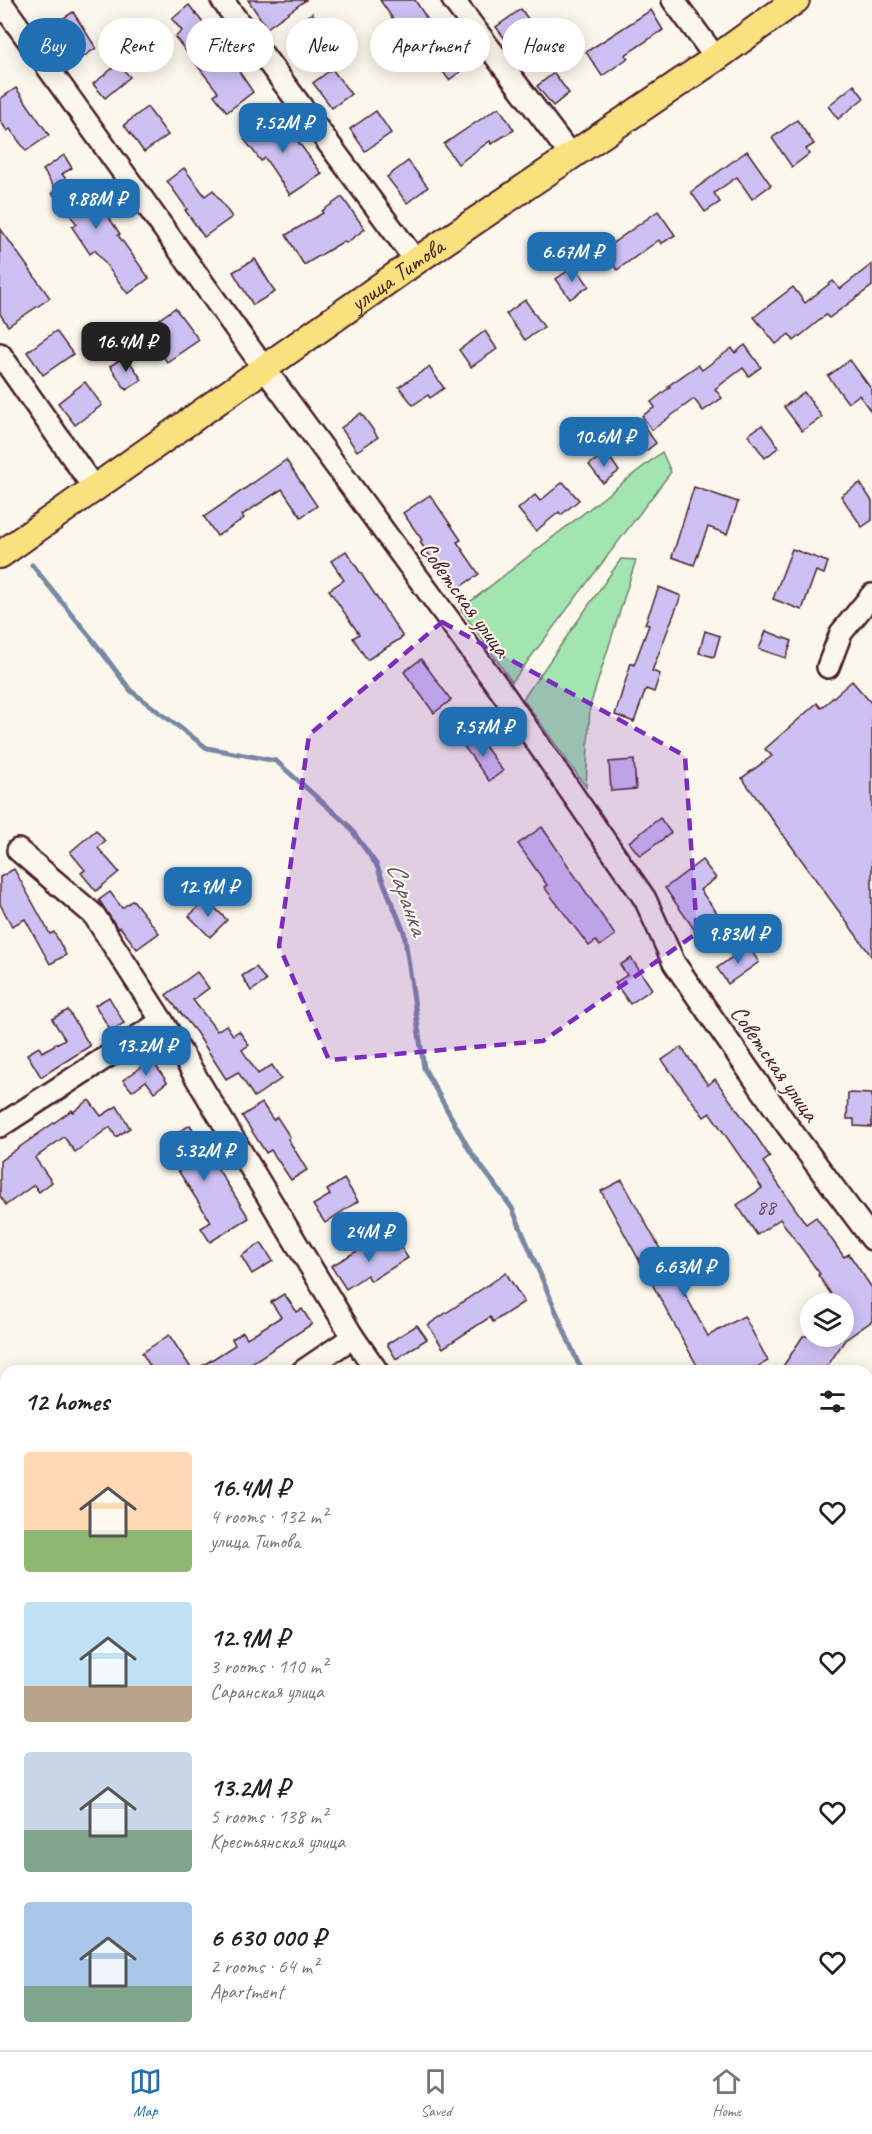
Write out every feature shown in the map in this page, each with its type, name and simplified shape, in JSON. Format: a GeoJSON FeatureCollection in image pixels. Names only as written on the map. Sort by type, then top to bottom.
{"type":"FeatureCollection","features":[{"type":"Feature","properties":{"kind":"main road","name":"улица Титова"},"geometry":{"type":"LineString","coordinates":[[0,555],[416,261],[717,58],[796,0]]}},
{"type":"Feature","properties":{"kind":"street"},"geometry":{"type":"LineString","coordinates":[[222,0],[416,261]]}},
{"type":"Feature","properties":{"kind":"street"},"geometry":{"type":"LineString","coordinates":[[453,0],[572,156]]}},
{"type":"Feature","properties":{"kind":"street"},"geometry":{"type":"LineString","coordinates":[[673,0],[717,58]]}},
{"type":"Feature","properties":{"kind":"street","name":"Советская улица"},"geometry":{"type":"LineString","coordinates":[[0,1],[264,368],[502,692],[645,899],[674,963],[784,1121],[872,1239]]}},
{"type":"Feature","properties":{"kind":"street"},"geometry":{"type":"LineString","coordinates":[[0,354],[94,488]]}},
{"type":"Feature","properties":{"kind":"street"},"geometry":{"type":"LineString","coordinates":[[828,667],[841,633],[872,595]]}},
{"type":"Feature","properties":{"kind":"street"},"geometry":{"type":"LineString","coordinates":[[18,850],[94,915],[162,1021],[353,1337],[373,1365]]}},
{"type":"Feature","properties":{"kind":"street"},"geometry":{"type":"LineString","coordinates":[[0,1126],[162,1021]]}},
{"type":"Feature","properties":{"kind":"street"},"geometry":{"type":"LineString","coordinates":[[312,1365],[353,1337]]}},
{"type":"Feature","properties":{"kind":"highlighted area"},"geometry":{"type":"Polygon","coordinates":[[[442,622],[685,756],[697,933],[543,1041],[329,1060],[279,946],[309,735],[442,622]]]}},
{"type":"Feature","properties":{"kind":"green space"},"geometry":{"type":"Polygon","coordinates":[[[662,452],[671,472],[512,682],[461,609],[662,452]]]}},
{"type":"Feature","properties":{"kind":"green space"},"geometry":{"type":"Polygon","coordinates":[[[621,559],[636,560],[590,706],[586,787],[523,699],[621,559]]]}},
{"type":"Feature","properties":{"kind":"building"},"geometry":{"type":"Polygon","coordinates":[[[248,0],[306,0],[274,23],[274,18],[260,18],[248,0]]]}},
{"type":"Feature","properties":{"kind":"building"},"geometry":{"type":"Polygon","coordinates":[[[380,0],[415,0],[427,18],[392,18],[380,0]]]}},
{"type":"Feature","properties":{"kind":"building"},"geometry":{"type":"Polygon","coordinates":[[[189,5],[199,18],[186,18],[186,51],[175,37],[182,31],[173,18],[189,5]]]}},
{"type":"Feature","properties":{"kind":"building"},"geometry":{"type":"Polygon","coordinates":[[[521,9],[527,18],[508,18],[521,9]]]}},
{"type":"Feature","properties":{"kind":"building"},"geometry":{"type":"Polygon","coordinates":[[[651,10],[663,30],[625,55],[628,58],[602,76],[586,52],[651,10]]]}},
{"type":"Feature","properties":{"kind":"building"},"geometry":{"type":"Polygon","coordinates":[[[73,12],[77,18],[64,18],[73,12]]]}},
{"type":"Feature","properties":{"kind":"building"},"geometry":{"type":"Polygon","coordinates":[[[312,13],[315,18],[305,18],[312,13]]]}},
{"type":"Feature","properties":{"kind":"building"},"geometry":{"type":"Polygon","coordinates":[[[502,23],[502,35],[496,27],[502,23]]]}},
{"type":"Feature","properties":{"kind":"building"},"geometry":{"type":"Polygon","coordinates":[[[86,32],[96,48],[86,55],[86,32]]]}},
{"type":"Feature","properties":{"kind":"building"},"geometry":{"type":"Polygon","coordinates":[[[108,72],[125,72],[130,77],[105,98],[93,84],[108,72]]]}},
{"type":"Feature","properties":{"kind":"building"},"geometry":{"type":"Polygon","coordinates":[[[202,72],[239,72],[253,92],[227,112],[214,95],[218,92],[202,72]]]}},
{"type":"Feature","properties":{"kind":"building"},"geometry":{"type":"Polygon","coordinates":[[[328,72],[334,72],[351,94],[332,108],[313,83],[328,72]]]}},
{"type":"Feature","properties":{"kind":"building"},"geometry":{"type":"Polygon","coordinates":[[[443,72],[460,72],[449,80],[443,72]]]}},
{"type":"Feature","properties":{"kind":"building"},"geometry":{"type":"Polygon","coordinates":[[[554,73],[569,93],[553,106],[537,86],[554,73]]]}},
{"type":"Feature","properties":{"kind":"building"},"geometry":{"type":"Polygon","coordinates":[[[854,85],[864,98],[838,119],[828,106],[854,85]]]}},
{"type":"Feature","properties":{"kind":"building"},"geometry":{"type":"Polygon","coordinates":[[[16,88],[49,135],[26,151],[10,129],[7,131],[0,120],[0,99],[16,88]]]}},
{"type":"Feature","properties":{"kind":"building"},"geometry":{"type":"Polygon","coordinates":[[[147,107],[168,135],[144,152],[124,125],[147,107]]]}},
{"type":"Feature","properties":{"kind":"building"},"geometry":{"type":"Polygon","coordinates":[[[499,107],[514,130],[491,144],[490,141],[458,164],[444,144],[499,107]]]}},
{"type":"Feature","properties":{"kind":"building"},"geometry":{"type":"Polygon","coordinates":[[[376,111],[391,133],[365,151],[350,129],[376,111]]]}},
{"type":"Feature","properties":{"kind":"building"},"geometry":{"type":"Polygon","coordinates":[[[277,113],[322,174],[290,195],[265,158],[261,161],[244,139],[277,113]]]}},
{"type":"Feature","properties":{"kind":"building"},"geometry":{"type":"Polygon","coordinates":[[[797,120],[814,144],[806,149],[809,154],[792,167],[772,138],[797,120]]]}},
{"type":"Feature","properties":{"kind":"building"},"geometry":{"type":"Polygon","coordinates":[[[747,151],[771,185],[752,199],[737,177],[714,193],[720,202],[705,212],[691,192],[747,151]]]}},
{"type":"Feature","properties":{"kind":"building"},"geometry":{"type":"Polygon","coordinates":[[[64,155],[72,168],[62,174],[93,213],[102,207],[120,234],[118,235],[149,278],[128,294],[95,250],[90,254],[72,227],[77,224],[52,193],[56,190],[43,170],[64,155]]]}},
{"type":"Feature","properties":{"kind":"building"},"geometry":{"type":"Polygon","coordinates":[[[408,161],[428,187],[407,203],[387,177],[408,161]]]}},
{"type":"Feature","properties":{"kind":"building"},"geometry":{"type":"Polygon","coordinates":[[[184,168],[205,196],[213,190],[232,217],[204,237],[167,181],[184,168]]]}},
{"type":"Feature","properties":{"kind":"building"},"geometry":{"type":"Polygon","coordinates":[[[342,197],[365,229],[346,243],[344,241],[304,265],[286,235],[323,213],[322,211],[342,197]]]}},
{"type":"Feature","properties":{"kind":"building"},"geometry":{"type":"Polygon","coordinates":[[[658,211],[675,235],[661,244],[659,240],[617,270],[603,250],[658,211]]]}},
{"type":"Feature","properties":{"kind":"building"},"geometry":{"type":"Polygon","coordinates":[[[0,228],[50,298],[8,326],[0,314],[0,228]]]}},
{"type":"Feature","properties":{"kind":"building"},"geometry":{"type":"Polygon","coordinates":[[[255,259],[275,292],[253,305],[233,272],[255,259]]]}},
{"type":"Feature","properties":{"kind":"building"},"geometry":{"type":"Polygon","coordinates":[[[872,264],[872,286],[829,318],[826,315],[794,341],[789,334],[776,344],[754,317],[793,287],[805,303],[833,281],[840,289],[872,264]]]}},
{"type":"Feature","properties":{"kind":"building"},"geometry":{"type":"Polygon","coordinates":[[[575,266],[589,286],[570,299],[556,279],[575,266]]]}},
{"type":"Feature","properties":{"kind":"building"},"geometry":{"type":"Polygon","coordinates":[[[525,300],[544,327],[525,340],[506,314],[525,300]]]}},
{"type":"Feature","properties":{"kind":"building"},"geometry":{"type":"Polygon","coordinates":[[[175,308],[199,340],[167,362],[144,330],[175,308]]]}},
{"type":"Feature","properties":{"kind":"building"},"geometry":{"type":"Polygon","coordinates":[[[56,331],[73,354],[43,375],[27,352],[56,331]]]}},
{"type":"Feature","properties":{"kind":"building"},"geometry":{"type":"Polygon","coordinates":[[[485,331],[497,349],[471,367],[459,350],[485,331]]]}},
{"type":"Feature","properties":{"kind":"building"},"geometry":{"type":"Polygon","coordinates":[[[745,345],[761,367],[749,376],[743,368],[715,389],[722,398],[703,411],[694,399],[652,430],[642,416],[655,407],[651,402],[670,387],[668,386],[698,365],[702,370],[732,348],[735,353],[745,345]]]}},
{"type":"Feature","properties":{"kind":"building"},"geometry":{"type":"Polygon","coordinates":[[[126,356],[142,380],[126,390],[110,366],[126,356]]]}},
{"type":"Feature","properties":{"kind":"building"},"geometry":{"type":"Polygon","coordinates":[[[850,360],[872,390],[872,413],[859,395],[848,403],[828,376],[850,360]]]}},
{"type":"Feature","properties":{"kind":"building"},"geometry":{"type":"Polygon","coordinates":[[[429,367],[444,388],[430,398],[428,395],[413,405],[399,387],[429,367]]]}},
{"type":"Feature","properties":{"kind":"building"},"geometry":{"type":"Polygon","coordinates":[[[85,382],[102,405],[75,425],[58,403],[85,382]]]}},
{"type":"Feature","properties":{"kind":"building"},"geometry":{"type":"Polygon","coordinates":[[[804,392],[822,417],[802,431],[784,407],[804,392]]]}},
{"type":"Feature","properties":{"kind":"building"},"geometry":{"type":"Polygon","coordinates":[[[361,413],[378,437],[357,451],[341,428],[361,413]]]}},
{"type":"Feature","properties":{"kind":"building"},"geometry":{"type":"Polygon","coordinates":[[[762,425],[779,447],[765,458],[748,435],[762,425]]]}},
{"type":"Feature","properties":{"kind":"building"},"geometry":{"type":"Polygon","coordinates":[[[646,429],[656,443],[646,451],[635,437],[646,429]]]}},
{"type":"Feature","properties":{"kind":"building"},"geometry":{"type":"Polygon","coordinates":[[[606,452],[619,471],[603,483],[589,465],[606,452]]]}},
{"type":"Feature","properties":{"kind":"building"},"geometry":{"type":"Polygon","coordinates":[[[286,460],[317,506],[301,517],[282,489],[242,515],[244,518],[217,536],[204,517],[286,460]]]}},
{"type":"Feature","properties":{"kind":"building"},"geometry":{"type":"Polygon","coordinates":[[[563,482],[579,500],[561,515],[559,512],[536,531],[518,509],[535,495],[540,501],[563,482]]]}},
{"type":"Feature","properties":{"kind":"building"},"geometry":{"type":"Polygon","coordinates":[[[860,483],[872,501],[872,520],[862,527],[841,496],[860,483]]]}},
{"type":"Feature","properties":{"kind":"building"},"geometry":{"type":"Polygon","coordinates":[[[694,487],[738,502],[727,534],[708,527],[694,565],[672,557],[694,487]]]}},
{"type":"Feature","properties":{"kind":"building"},"geometry":{"type":"Polygon","coordinates":[[[430,495],[461,540],[457,542],[479,574],[454,591],[403,513],[430,495]]]}},
{"type":"Feature","properties":{"kind":"building"},"geometry":{"type":"Polygon","coordinates":[[[792,549],[828,562],[824,574],[816,571],[802,610],[773,599],[792,549]]]}},
{"type":"Feature","properties":{"kind":"building"},"geometry":{"type":"Polygon","coordinates":[[[346,551],[403,637],[367,660],[353,638],[359,634],[329,590],[344,580],[331,561],[346,551]]]}},
{"type":"Feature","properties":{"kind":"building"},"geometry":{"type":"Polygon","coordinates":[[[659,587],[681,596],[652,671],[660,674],[654,692],[646,689],[634,722],[615,715],[631,663],[634,665],[649,625],[645,624],[659,587]]]}},
{"type":"Feature","properties":{"kind":"building"},"geometry":{"type":"Polygon","coordinates":[[[705,631],[720,636],[714,657],[699,653],[705,631]]]}},
{"type":"Feature","properties":{"kind":"building"},"geometry":{"type":"Polygon","coordinates":[[[766,631],[792,641],[786,658],[759,649],[766,631]]]}},
{"type":"Feature","properties":{"kind":"building"},"geometry":{"type":"Polygon","coordinates":[[[421,659],[451,700],[434,713],[404,672],[421,659]]]}},
{"type":"Feature","properties":{"kind":"building"},"geometry":{"type":"Polygon","coordinates":[[[852,681],[872,704],[872,957],[742,778],[772,756],[765,749],[817,703],[821,708],[852,681]]]}},
{"type":"Feature","properties":{"kind":"building"},"geometry":{"type":"Polygon","coordinates":[[[477,735],[503,771],[489,781],[463,745],[477,735]]]}},
{"type":"Feature","properties":{"kind":"building"},"geometry":{"type":"Polygon","coordinates":[[[634,760],[636,789],[611,791],[609,762],[634,760]]]}},
{"type":"Feature","properties":{"kind":"building"},"geometry":{"type":"Polygon","coordinates":[[[660,818],[671,833],[640,856],[629,842],[660,818]]]}},
{"type":"Feature","properties":{"kind":"building"},"geometry":{"type":"Polygon","coordinates":[[[542,827],[615,935],[600,946],[596,941],[589,946],[544,887],[547,885],[518,844],[542,827]]]}},
{"type":"Feature","properties":{"kind":"building"},"geometry":{"type":"Polygon","coordinates":[[[96,830],[105,841],[98,848],[119,872],[96,891],[81,873],[85,870],[70,852],[96,830]]]}},
{"type":"Feature","properties":{"kind":"building"},"geometry":{"type":"Polygon","coordinates":[[[702,860],[716,878],[700,890],[724,922],[701,939],[665,888],[702,860]]]}},
{"type":"Feature","properties":{"kind":"building"},"geometry":{"type":"Polygon","coordinates":[[[14,869],[50,934],[54,932],[66,955],[50,964],[25,919],[12,926],[0,904],[0,877],[14,869]]]}},
{"type":"Feature","properties":{"kind":"building"},"geometry":{"type":"Polygon","coordinates":[[[110,892],[122,908],[133,900],[159,933],[137,949],[120,927],[118,929],[99,900],[110,892]]]}},
{"type":"Feature","properties":{"kind":"building"},"geometry":{"type":"Polygon","coordinates":[[[206,899],[227,920],[210,937],[189,916],[206,899]]]}},
{"type":"Feature","properties":{"kind":"building"},"geometry":{"type":"Polygon","coordinates":[[[748,946],[759,962],[728,984],[717,968],[748,946]]]}},
{"type":"Feature","properties":{"kind":"building"},"geometry":{"type":"Polygon","coordinates":[[[631,958],[652,989],[630,1004],[615,983],[627,975],[620,965],[631,958]]]}},
{"type":"Feature","properties":{"kind":"building"},"geometry":{"type":"Polygon","coordinates":[[[256,967],[266,981],[251,991],[242,976],[256,967]]]}},
{"type":"Feature","properties":{"kind":"building"},"geometry":{"type":"Polygon","coordinates":[[[197,972],[209,988],[193,1000],[217,1031],[226,1025],[233,1035],[239,1031],[249,1045],[242,1050],[258,1074],[272,1065],[281,1079],[254,1097],[238,1072],[226,1079],[196,1032],[166,995],[197,972]]]}},
{"type":"Feature","properties":{"kind":"building"},"geometry":{"type":"Polygon","coordinates":[[[109,997],[124,1023],[111,1031],[95,1005],[109,997]]]}},
{"type":"Feature","properties":{"kind":"building"},"geometry":{"type":"Polygon","coordinates":[[[68,1010],[90,1046],[41,1077],[27,1054],[39,1047],[42,1052],[65,1039],[52,1019],[68,1010]]]}},
{"type":"Feature","properties":{"kind":"building"},"geometry":{"type":"Polygon","coordinates":[[[681,1047],[708,1085],[715,1079],[756,1136],[770,1157],[763,1162],[806,1224],[816,1217],[844,1257],[849,1254],[872,1288],[872,1321],[854,1334],[854,1293],[830,1293],[818,1275],[820,1274],[780,1219],[757,1235],[737,1205],[762,1188],[710,1113],[704,1117],[662,1060],[681,1047]]]}},
{"type":"Feature","properties":{"kind":"building"},"geometry":{"type":"Polygon","coordinates":[[[152,1060],[167,1082],[154,1092],[146,1081],[132,1091],[123,1080],[152,1060]]]}},
{"type":"Feature","properties":{"kind":"building"},"geometry":{"type":"Polygon","coordinates":[[[848,1093],[872,1094],[872,1127],[854,1126],[854,1119],[847,1119],[848,1093]]]}},
{"type":"Feature","properties":{"kind":"building"},"geometry":{"type":"Polygon","coordinates":[[[89,1100],[101,1116],[117,1106],[130,1128],[116,1137],[110,1127],[75,1152],[64,1137],[35,1158],[52,1182],[39,1192],[34,1185],[6,1205],[0,1196],[0,1161],[89,1100]]]}},
{"type":"Feature","properties":{"kind":"building"},"geometry":{"type":"Polygon","coordinates":[[[262,1103],[273,1120],[277,1117],[307,1170],[291,1180],[271,1150],[266,1153],[242,1116],[262,1103]]]}},
{"type":"Feature","properties":{"kind":"building"},"geometry":{"type":"Polygon","coordinates":[[[190,1125],[249,1218],[210,1242],[201,1228],[211,1222],[174,1164],[171,1165],[158,1145],[190,1125]]]}},
{"type":"Feature","properties":{"kind":"building"},"geometry":{"type":"Polygon","coordinates":[[[344,1179],[358,1201],[325,1223],[313,1205],[330,1195],[327,1190],[344,1179]]]}},
{"type":"Feature","properties":{"kind":"building"},"geometry":{"type":"Polygon","coordinates":[[[622,1180],[708,1336],[744,1316],[768,1361],[761,1365],[697,1365],[601,1191],[622,1180]]]}},
{"type":"Feature","properties":{"kind":"building"},"geometry":{"type":"Polygon","coordinates":[[[394,1237],[408,1258],[371,1281],[367,1275],[346,1289],[331,1266],[371,1243],[375,1249],[394,1237]]]}},
{"type":"Feature","properties":{"kind":"building"},"geometry":{"type":"Polygon","coordinates":[[[261,1243],[273,1261],[252,1274],[241,1256],[261,1243]]]}},
{"type":"Feature","properties":{"kind":"building"},"geometry":{"type":"Polygon","coordinates":[[[506,1273],[524,1302],[493,1322],[490,1317],[443,1348],[428,1325],[506,1273]]]}},
{"type":"Feature","properties":{"kind":"building"},"geometry":{"type":"Polygon","coordinates":[[[284,1294],[297,1312],[302,1309],[312,1324],[248,1365],[203,1365],[235,1345],[232,1339],[243,1332],[247,1338],[281,1317],[271,1302],[284,1294]]]}},
{"type":"Feature","properties":{"kind":"building"},"geometry":{"type":"Polygon","coordinates":[[[417,1325],[427,1339],[396,1359],[387,1344],[417,1325]]]}},
{"type":"Feature","properties":{"kind":"building"},"geometry":{"type":"Polygon","coordinates":[[[169,1335],[189,1365],[149,1365],[142,1353],[169,1335]]]}},
{"type":"Feature","properties":{"kind":"building"},"geometry":{"type":"Polygon","coordinates":[[[800,1341],[800,1347],[840,1347],[828,1365],[784,1365],[800,1341]]]}},
{"type":"Feature","properties":{"kind":"waterway","name":"Саранка"},"geometry":{"type":"LineString","coordinates":[[32,565],[131,691],[207,748],[276,761],[348,825],[376,864],[404,932],[424,1068],[470,1151],[512,1208],[580,1365]]}}]}
